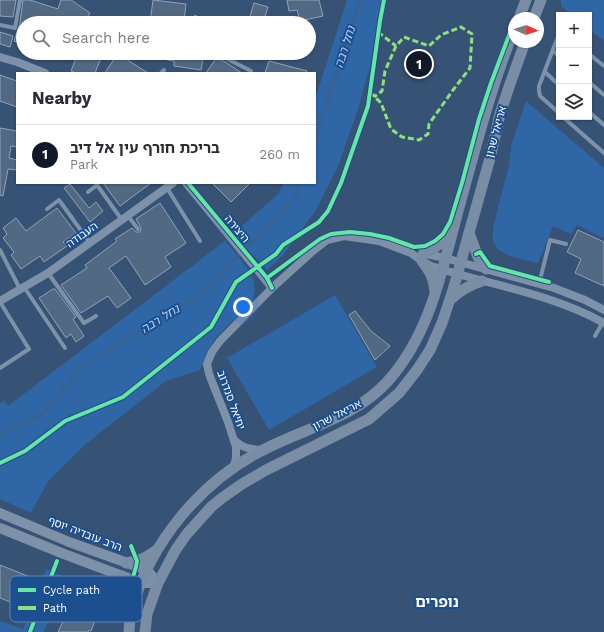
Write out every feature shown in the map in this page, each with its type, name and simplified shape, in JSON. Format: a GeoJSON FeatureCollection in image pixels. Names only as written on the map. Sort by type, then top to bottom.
{"type":"FeatureCollection","features":[{"type":"Feature","properties":{"kind":"main road"},"geometry":{"type":"LineString","coordinates":[[521,12],[526,0]]}},
{"type":"Feature","properties":{"kind":"main road"},"geometry":{"type":"LineString","coordinates":[[536,12],[541,0]]}},
{"type":"Feature","properties":{"kind":"main road","name":"אריאל שרון"},"geometry":{"type":"LineString","coordinates":[[142,581],[159,548],[186,510],[234,466],[263,450],[335,418],[360,405],[387,382],[404,361],[416,342],[436,292],[486,110],[495,80],[508,46]]}},
{"type":"Feature","properties":{"kind":"main road","name":"אריאל שרון"},"geometry":{"type":"LineString","coordinates":[[145,632],[147,614],[158,583],[175,551],[198,520],[222,498],[242,484],[266,470],[369,419],[399,393],[430,350],[442,323],[458,274],[490,158],[500,114],[523,48]]}},
{"type":"Feature","properties":{"kind":"main road"},"geometry":{"type":"LineString","coordinates":[[436,292],[434,280],[423,257],[439,245],[454,228]]}},
{"type":"Feature","properties":{"kind":"main road"},"geometry":{"type":"LineString","coordinates":[[469,233],[478,258],[486,269]]}},
{"type":"Feature","properties":{"kind":"main road"},"geometry":{"type":"LineString","coordinates":[[450,299],[460,291],[482,280]]}},
{"type":"Feature","properties":{"kind":"main road"},"geometry":{"type":"LineString","coordinates":[[126,563],[148,556],[159,548]]}},
{"type":"Feature","properties":{"kind":"main road","name":"אריאל שרון"},"geometry":{"type":"LineString","coordinates":[[129,632],[130,622]]}},
{"type":"Feature","properties":{"kind":"street"},"geometry":{"type":"LineString","coordinates":[[0,57],[42,72]]}},
{"type":"Feature","properties":{"kind":"street","name":"היצירה"},"geometry":{"type":"LineString","coordinates":[[187,184],[272,288]]}},
{"type":"Feature","properties":{"kind":"street","name":"העבודה"},"geometry":{"type":"LineString","coordinates":[[0,302],[48,273],[170,185]]}},
{"type":"Feature","properties":{"kind":"street","name":"יחיאל סנדרוב"},"geometry":{"type":"LineString","coordinates":[[234,466],[236,447],[209,374],[207,364],[212,352],[220,341],[272,288],[327,240],[344,236],[379,241],[423,257],[445,258],[554,288],[585,300],[604,310]]}},
{"type":"Feature","properties":{"kind":"street","name":"יחיאל סנדרוב"},"geometry":{"type":"LineString","coordinates":[[423,257],[442,269],[551,299],[604,321]]}},
{"type":"Feature","properties":{"kind":"street","name":"יחיאל סנדרוב"},"geometry":{"type":"LineString","coordinates":[[234,440],[240,446],[250,450],[263,450]]}},
{"type":"Feature","properties":{"kind":"street","name":"הרב עובדיה יוסף"},"geometry":{"type":"LineString","coordinates":[[0,513],[69,542],[147,570]]}},
{"type":"Feature","properties":{"kind":"street"},"geometry":{"type":"LineString","coordinates":[[0,528],[122,576]]}},
{"type":"Feature","properties":{"kind":"street"},"geometry":{"type":"LineString","coordinates":[[147,570],[158,583]]}},
{"type":"Feature","properties":{"kind":"street"},"geometry":{"type":"LineString","coordinates":[[142,583],[158,583]]}},
{"type":"Feature","properties":{"kind":"lane"},"geometry":{"type":"LineString","coordinates":[[17,16],[20,0]]}},
{"type":"Feature","properties":{"kind":"lane"},"geometry":{"type":"LineString","coordinates":[[0,25],[15,28],[16,22]]}},
{"type":"Feature","properties":{"kind":"lane"},"geometry":{"type":"LineString","coordinates":[[556,44],[539,92],[540,96],[556,110]]}},
{"type":"Feature","properties":{"kind":"lane"},"geometry":{"type":"LineString","coordinates":[[592,56],[604,66]]}},
{"type":"Feature","properties":{"kind":"lane"},"geometry":{"type":"LineString","coordinates":[[230,60],[252,72]]}},
{"type":"Feature","properties":{"kind":"lane"},"geometry":{"type":"LineString","coordinates":[[545,72],[558,84]]}},
{"type":"Feature","properties":{"kind":"lane"},"geometry":{"type":"LineString","coordinates":[[591,84],[604,95]]}},
{"type":"Feature","properties":{"kind":"lane"},"geometry":{"type":"LineString","coordinates":[[592,115],[604,125]]}},
{"type":"Feature","properties":{"kind":"lane"},"geometry":{"type":"LineString","coordinates":[[567,120],[604,152]]}},
{"type":"Feature","properties":{"kind":"lane"},"geometry":{"type":"LineString","coordinates":[[88,192],[97,185],[125,218],[138,229]]}},
{"type":"Feature","properties":{"kind":"lane"},"geometry":{"type":"LineString","coordinates":[[170,185],[200,241]]}},
{"type":"Feature","properties":{"kind":"lane"},"geometry":{"type":"LineString","coordinates":[[47,209],[59,200],[90,243]]}},
{"type":"Feature","properties":{"kind":"lane"},"geometry":{"type":"LineString","coordinates":[[539,284],[550,240],[566,244]]}},
{"type":"Feature","properties":{"kind":"lane"},"geometry":{"type":"LineString","coordinates":[[0,250],[22,288],[65,348]]}},
{"type":"Feature","properties":{"kind":"lane"},"geometry":{"type":"LineString","coordinates":[[48,273],[84,323],[96,316]]}},
{"type":"Feature","properties":{"kind":"lane"},"geometry":{"type":"LineString","coordinates":[[0,302],[30,350],[0,368]]}},
{"type":"Feature","properties":{"kind":"lane"},"geometry":{"type":"LineString","coordinates":[[596,336],[604,321]]}},
{"type":"Feature","properties":{"kind":"shaded area"},"geometry":{"type":"Polygon","coordinates":[[[347,0],[388,0],[359,106],[339,164],[316,210],[283,255],[267,270],[233,234],[278,194],[283,184],[316,184],[316,96],[347,0]]]}},
{"type":"Feature","properties":{"kind":"shaded area"},"geometry":{"type":"Polygon","coordinates":[[[561,0],[604,0],[604,41],[592,31],[592,12],[568,12],[561,6],[561,0]]]}},
{"type":"Feature","properties":{"kind":"shaded area"},"geometry":{"type":"Polygon","coordinates":[[[526,101],[604,168],[603,238],[577,225],[571,234],[553,226],[538,263],[514,257],[502,252],[494,244],[493,238],[493,227],[509,165],[511,146],[526,101]]]}},
{"type":"Feature","properties":{"kind":"shaded area"},"geometry":{"type":"Polygon","coordinates":[[[225,240],[251,274],[255,289],[254,295],[252,301],[215,339],[200,370],[166,381],[87,443],[48,481],[31,513],[0,499],[0,403],[4,400],[8,406],[225,240]]]}},
{"type":"Feature","properties":{"kind":"shaded area"},"geometry":{"type":"Polygon","coordinates":[[[335,295],[377,367],[269,430],[227,358],[335,295]]]}},
{"type":"Feature","properties":{"kind":"shaded area"},"geometry":{"type":"Polygon","coordinates":[[[46,569],[63,576],[43,576],[46,569]]]}},
{"type":"Feature","properties":{"kind":"shaded area"},"geometry":{"type":"Polygon","coordinates":[[[0,621],[23,629],[26,622],[48,622],[44,632],[0,632],[0,621]]]}},
{"type":"Feature","properties":{"kind":"building"},"geometry":{"type":"Polygon","coordinates":[[[0,0],[16,0],[13,17],[0,16],[0,0]]]}},
{"type":"Feature","properties":{"kind":"building"},"geometry":{"type":"Polygon","coordinates":[[[23,0],[30,0],[58,9],[61,0],[71,0],[90,13],[88,16],[21,16],[23,0]]]}},
{"type":"Feature","properties":{"kind":"building"},"geometry":{"type":"Polygon","coordinates":[[[153,0],[186,4],[185,16],[151,16],[153,0]]]}},
{"type":"Feature","properties":{"kind":"building"},"geometry":{"type":"Polygon","coordinates":[[[287,0],[319,0],[323,16],[316,18],[316,16],[299,16],[297,10],[289,11],[287,0]]]}},
{"type":"Feature","properties":{"kind":"building"},"geometry":{"type":"Polygon","coordinates":[[[254,3],[268,7],[265,16],[250,16],[254,3]]]}},
{"type":"Feature","properties":{"kind":"building"},"geometry":{"type":"Polygon","coordinates":[[[0,32],[13,36],[10,47],[0,44],[0,32]]]}},
{"type":"Feature","properties":{"kind":"building"},"geometry":{"type":"Polygon","coordinates":[[[75,60],[100,60],[95,72],[71,71],[75,60]]]}},
{"type":"Feature","properties":{"kind":"building"},"geometry":{"type":"Polygon","coordinates":[[[113,60],[128,60],[146,72],[106,72],[113,60]]]}},
{"type":"Feature","properties":{"kind":"building"},"geometry":{"type":"Polygon","coordinates":[[[167,60],[203,60],[201,70],[174,66],[174,61],[167,60]]]}},
{"type":"Feature","properties":{"kind":"building"},"geometry":{"type":"Polygon","coordinates":[[[215,60],[222,60],[240,72],[207,72],[215,60]]]}},
{"type":"Feature","properties":{"kind":"building"},"geometry":{"type":"Polygon","coordinates":[[[269,61],[307,71],[306,72],[265,72],[269,61]]]}},
{"type":"Feature","properties":{"kind":"building"},"geometry":{"type":"Polygon","coordinates":[[[0,75],[16,81],[16,107],[0,101],[0,75]]]}},
{"type":"Feature","properties":{"kind":"building"},"geometry":{"type":"Polygon","coordinates":[[[0,128],[16,131],[16,147],[11,146],[9,158],[16,160],[16,170],[8,169],[3,196],[0,195],[0,128]]]}},
{"type":"Feature","properties":{"kind":"building"},"geometry":{"type":"Polygon","coordinates":[[[70,184],[89,208],[96,202],[103,211],[90,222],[64,188],[70,184]]]}},
{"type":"Feature","properties":{"kind":"building"},"geometry":{"type":"Polygon","coordinates":[[[104,184],[150,184],[120,206],[104,184]]]}},
{"type":"Feature","properties":{"kind":"building"},"geometry":{"type":"Polygon","coordinates":[[[213,184],[249,184],[231,202],[213,184]]]}},
{"type":"Feature","properties":{"kind":"building"},"geometry":{"type":"Polygon","coordinates":[[[160,203],[186,243],[165,257],[171,267],[145,285],[126,256],[109,268],[131,298],[117,308],[108,296],[81,313],[61,285],[87,268],[85,265],[117,241],[115,239],[132,228],[136,232],[140,232],[141,228],[136,219],[160,203]]]}},
{"type":"Feature","properties":{"kind":"building"},"geometry":{"type":"Polygon","coordinates":[[[57,208],[76,233],[63,242],[67,246],[44,262],[40,256],[21,269],[11,255],[14,252],[3,238],[7,234],[3,228],[16,218],[26,231],[57,208]]]}},
{"type":"Feature","properties":{"kind":"building"},"geometry":{"type":"Polygon","coordinates":[[[578,230],[604,242],[604,286],[575,273],[581,259],[567,252],[578,230]]]}},
{"type":"Feature","properties":{"kind":"building"},"geometry":{"type":"Polygon","coordinates":[[[55,289],[76,317],[73,319],[84,336],[76,342],[71,334],[66,338],[39,298],[55,289]]]}},
{"type":"Feature","properties":{"kind":"building"},"geometry":{"type":"Polygon","coordinates":[[[355,311],[371,331],[390,346],[375,360],[349,315],[355,311]]]}},
{"type":"Feature","properties":{"kind":"building"},"geometry":{"type":"Polygon","coordinates":[[[0,565],[28,576],[10,576],[10,602],[0,598],[0,565]]]}},
{"type":"Feature","properties":{"kind":"building"},"geometry":{"type":"Polygon","coordinates":[[[63,622],[95,622],[91,631],[89,630],[88,632],[58,632],[63,622]]]}},
{"type":"Feature","properties":{"kind":"waterway","name":"נחל רבה"},"geometry":{"type":"LineString","coordinates":[[316,136],[361,0]]}},
{"type":"Feature","properties":{"kind":"waterway","name":"נחל רבה"},"geometry":{"type":"LineString","coordinates":[[0,434],[42,414],[82,367],[202,293],[296,197],[300,184]]}},
{"type":"Feature","properties":{"kind":"marked path"},"geometry":{"type":"LineString","coordinates":[[370,92],[381,103],[391,129],[402,137],[419,140],[428,134],[429,124],[470,68],[472,34],[461,27],[441,35],[429,46],[404,37],[396,46],[385,71],[382,91],[374,97]]}},
{"type":"Feature","properties":{"kind":"marked path"},"geometry":{"type":"LineString","coordinates":[[378,32],[396,46]]}},
{"type":"Feature","properties":{"kind":"cycle path"},"geometry":{"type":"LineString","coordinates":[[0,463],[25,451],[65,421],[123,397],[211,327],[236,282],[276,254],[283,245],[319,222],[328,211],[341,183],[368,106],[384,0]]}},
{"type":"Feature","properties":{"kind":"cycle path"},"geometry":{"type":"LineString","coordinates":[[267,278],[320,239],[331,234],[350,232],[370,234],[389,238],[414,247],[425,246],[435,241],[443,234],[450,222],[479,119],[508,38]]}},
{"type":"Feature","properties":{"kind":"cycle path"},"geometry":{"type":"LineString","coordinates":[[189,184],[267,278],[272,288]]}},
{"type":"Feature","properties":{"kind":"cycle path"},"geometry":{"type":"LineString","coordinates":[[476,254],[480,252],[490,266],[549,282]]}},
{"type":"Feature","properties":{"kind":"cycle path"},"geometry":{"type":"LineString","coordinates":[[131,546],[137,561],[133,576]]}},
{"type":"Feature","properties":{"kind":"cycle path"},"geometry":{"type":"LineString","coordinates":[[51,576],[57,561]]}},
{"type":"Feature","properties":{"kind":"cycle path"},"geometry":{"type":"LineString","coordinates":[[30,632],[34,622]]}},
{"type":"Feature","properties":{"kind":"place","name":"בריכת חורף עין אל דיב"},"geometry":{"type":"Point","coordinates":[419,64]}},
{"type":"Feature","properties":{"kind":"district","name":"נופרים"},"geometry":{"type":"Point","coordinates":[437,602]}}]}
